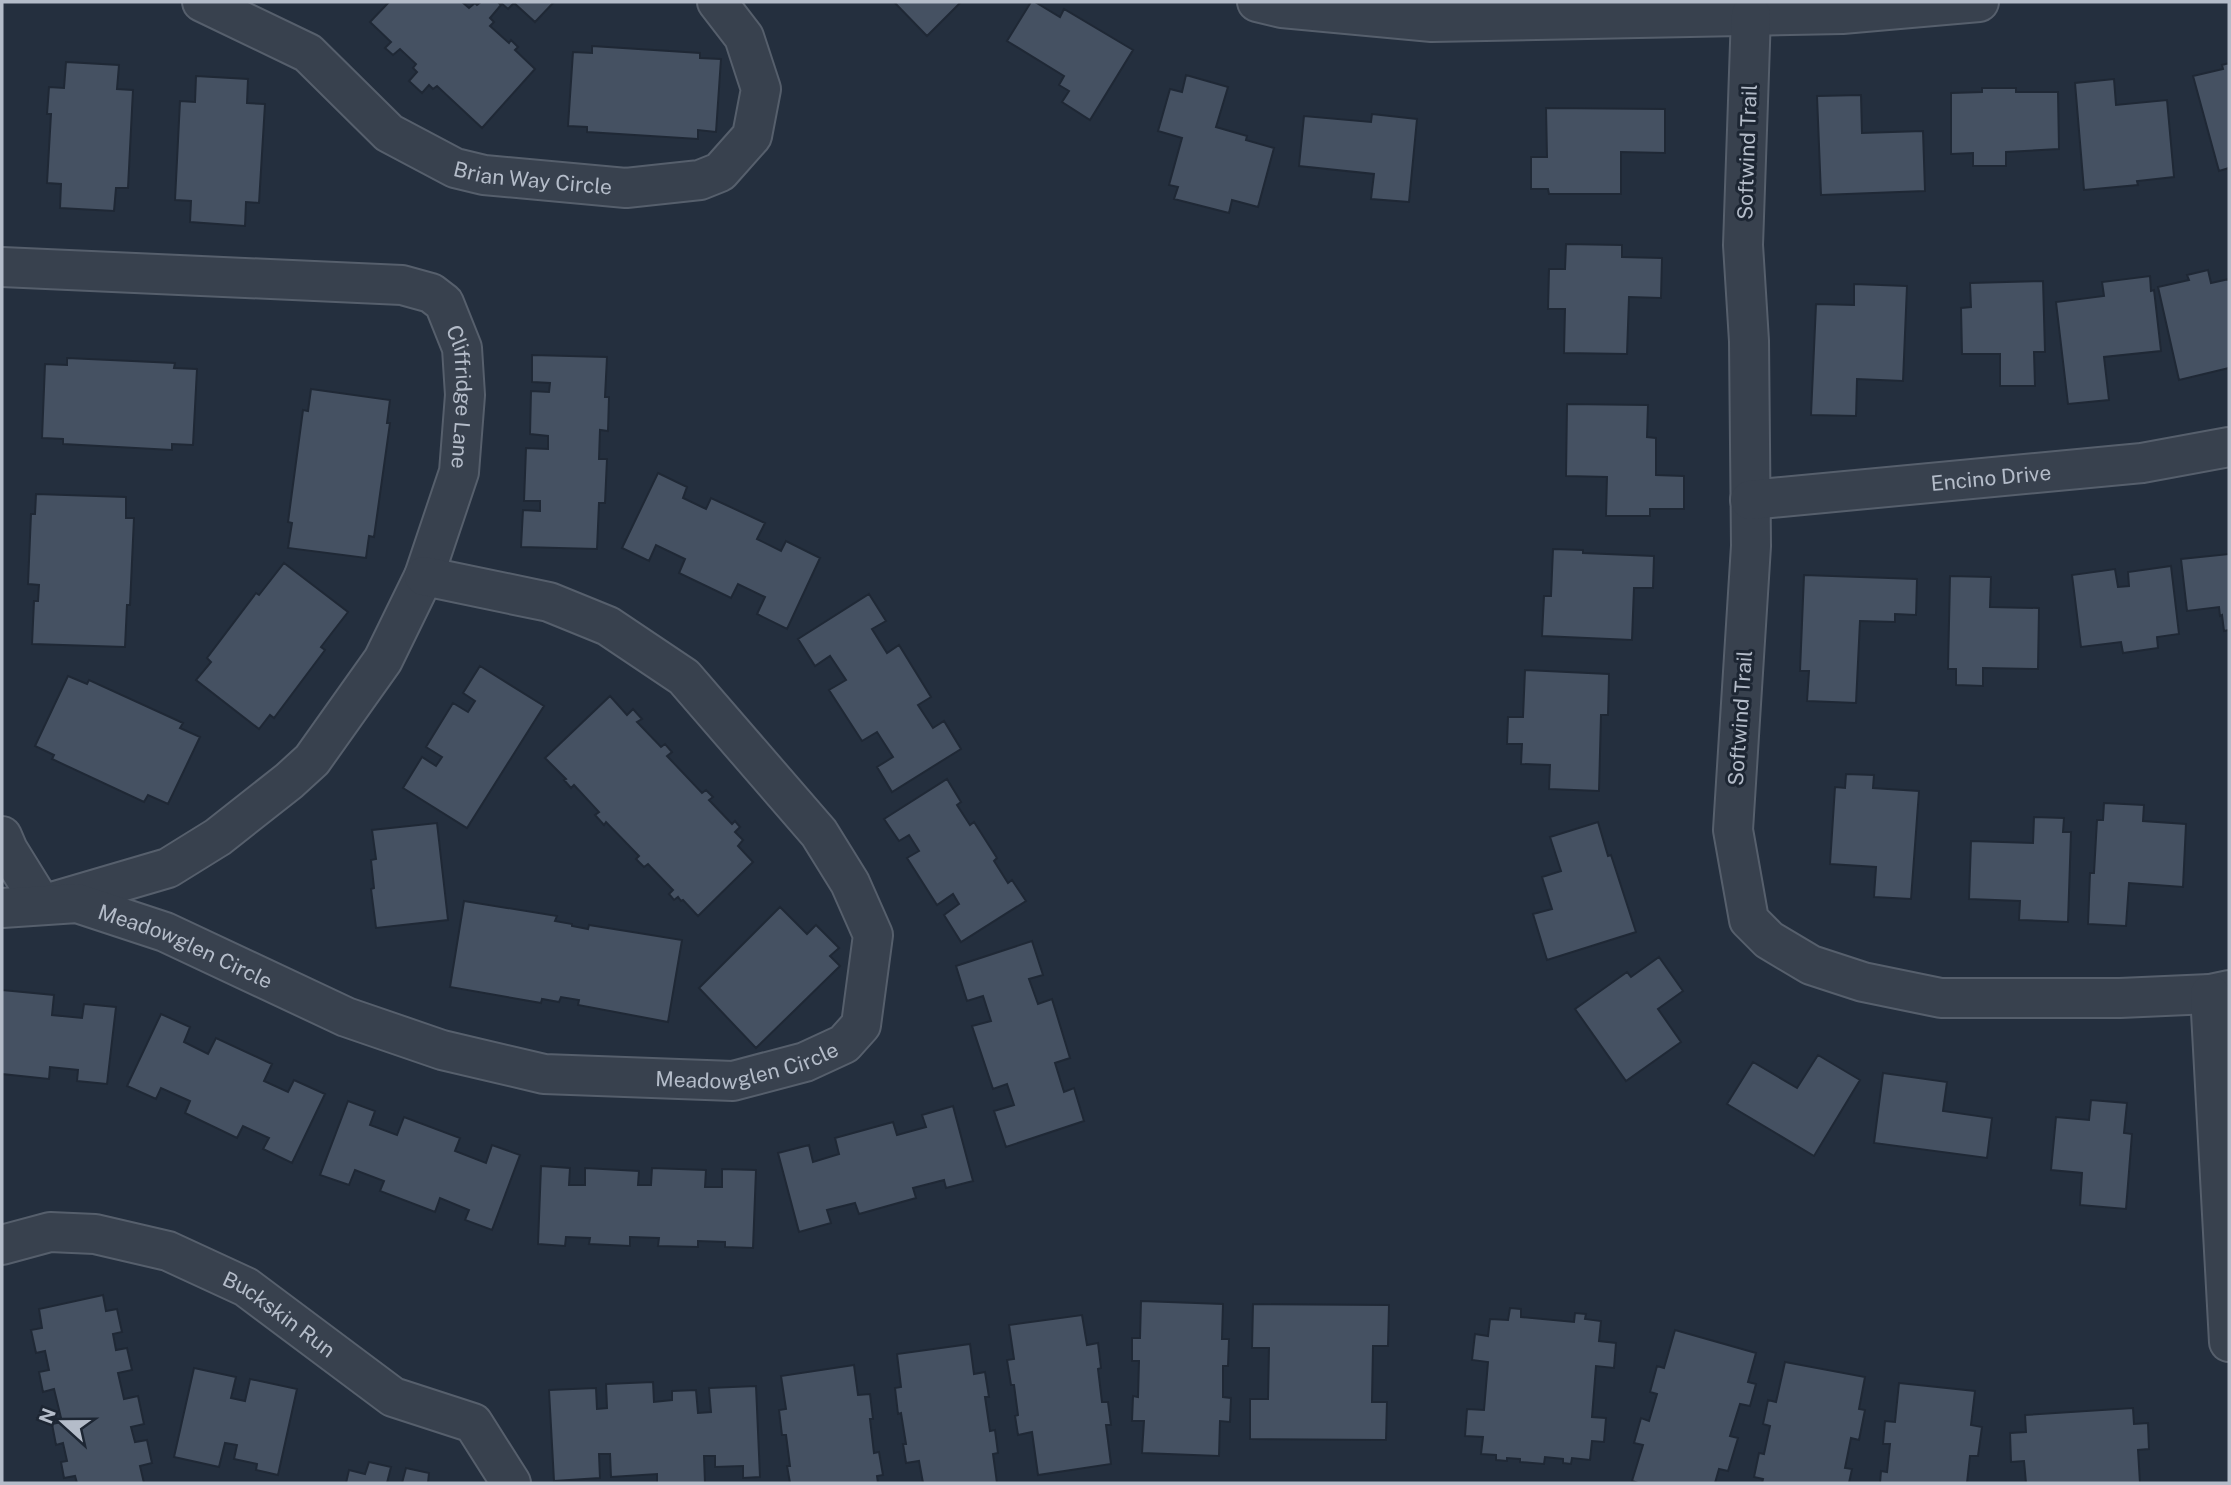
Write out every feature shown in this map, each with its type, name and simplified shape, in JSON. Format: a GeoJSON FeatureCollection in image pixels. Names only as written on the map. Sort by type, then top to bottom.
{"type":"FeatureCollection","features":[{"type":"Feature","properties":{"kind":"street","name":"Brian Way Circle"},"geometry":{"type":"LineString","coordinates":[[202,2],[308,54],[389,134],[455,168],[484,175],[626,188],[700,180],[720,172],[752,136],[761,89],[744,37],[717,2]]}},
{"type":"Feature","properties":{"kind":"street"},"geometry":{"type":"LineString","coordinates":[[1257,2],[1282,8],[1432,22],[1842,14],[1979,2]]}},
{"type":"Feature","properties":{"kind":"street","name":"Softwind Trail"},"geometry":{"type":"LineString","coordinates":[[1751,15],[1744,245],[1749,341],[1751,546],[1733,830],[1749,920],[1769,940],[1811,965],[1863,982],[1941,998],[2120,998],[2220,992]]}},
{"type":"Feature","properties":{"kind":"street","name":"Cliffridge Lane"},"geometry":{"type":"LineString","coordinates":[[2,267],[402,285],[431,293],[444,303],[462,348],[465,395],[459,472],[424,576],[383,660],[312,760],[218,836],[168,868],[42,905]]}},
{"type":"Feature","properties":{"kind":"street","name":"Encino Drive"},"geometry":{"type":"LineString","coordinates":[[1750,500],[2142,463],[2229,447]]}},
{"type":"Feature","properties":{"kind":"street","name":"Meadowglen Circle"},"geometry":{"type":"LineString","coordinates":[[2,908],[77,903],[165,932],[346,1017],[442,1050],[544,1074],[733,1081],[805,1062],[844,1044],[860,1025],[873,935],[850,883],[819,833],[684,677],[608,626],[549,602],[424,576]]}},
{"type":"Feature","properties":{"kind":"street"},"geometry":{"type":"LineString","coordinates":[[2,836],[42,905]]}},
{"type":"Feature","properties":{"kind":"street"},"geometry":{"type":"LineString","coordinates":[[2220,992],[2229,1342]]}},
{"type":"Feature","properties":{"kind":"street","name":"Buckskin Run"},"geometry":{"type":"LineString","coordinates":[[2,1245],[57,1232],[95,1234],[168,1251],[246,1287],[393,1397],[473,1423],[512,1483]]}},
{"type":"Feature","properties":{"kind":"building"},"geometry":{"type":"Polygon","coordinates":[[[389,2],[462,2],[469,8],[475,3],[498,2],[501,5],[490,18],[494,22],[490,26],[509,43],[511,40],[518,47],[515,50],[535,69],[482,128],[437,86],[433,89],[429,85],[422,93],[409,81],[417,72],[413,68],[416,64],[400,49],[393,55],[385,48],[391,42],[370,22],[389,2]]]}},
{"type":"Feature","properties":{"kind":"building"},"geometry":{"type":"Polygon","coordinates":[[[500,2],[554,2],[535,22],[514,3],[508,9],[500,2]]]}},
{"type":"Feature","properties":{"kind":"building"},"geometry":{"type":"Polygon","coordinates":[[[894,2],[961,2],[927,36],[894,2]]]}},
{"type":"Feature","properties":{"kind":"building"},"geometry":{"type":"Polygon","coordinates":[[[1031,2],[1060,17],[1064,9],[1133,50],[1090,120],[1062,102],[1069,91],[1059,85],[1064,76],[1007,41],[1031,2]]]}},
{"type":"Feature","properties":{"kind":"building"},"geometry":{"type":"Polygon","coordinates":[[[592,46],[700,53],[700,58],[721,59],[716,132],[698,130],[698,139],[587,132],[587,127],[568,126],[573,52],[592,53],[592,46]]]}},
{"type":"Feature","properties":{"kind":"building"},"geometry":{"type":"Polygon","coordinates":[[[66,62],[119,65],[117,89],[133,90],[128,188],[116,188],[114,211],[60,208],[61,184],[47,183],[51,114],[47,114],[49,87],[64,88],[66,62]]]}},
{"type":"Feature","properties":{"kind":"building"},"geometry":{"type":"Polygon","coordinates":[[[2229,63],[2229,168],[2219,171],[2193,76],[2223,69],[2222,65],[2229,63]]]}},
{"type":"Feature","properties":{"kind":"building"},"geometry":{"type":"Polygon","coordinates":[[[1186,75],[1228,87],[1216,127],[1274,148],[1258,207],[1232,200],[1229,213],[1174,199],[1178,187],[1169,185],[1182,138],[1158,131],[1170,89],[1182,92],[1186,75]]]}},
{"type":"Feature","properties":{"kind":"building"},"geometry":{"type":"Polygon","coordinates":[[[196,76],[248,79],[247,103],[265,104],[259,203],[246,202],[245,226],[190,222],[191,201],[175,200],[180,101],[195,102],[196,76]]]}},
{"type":"Feature","properties":{"kind":"building"},"geometry":{"type":"Polygon","coordinates":[[[2114,79],[2116,105],[2167,100],[2174,177],[2137,181],[2138,185],[2084,190],[2075,83],[2114,79]]]}},
{"type":"Feature","properties":{"kind":"building"},"geometry":{"type":"Polygon","coordinates":[[[1982,88],[2016,88],[2016,92],[2058,92],[2059,149],[2006,152],[2006,166],[1973,166],[1973,153],[1951,154],[1951,93],[1982,92],[1982,88]]]}},
{"type":"Feature","properties":{"kind":"building"},"geometry":{"type":"Polygon","coordinates":[[[1861,95],[1862,133],[1923,131],[1925,191],[1821,195],[1817,96],[1861,95]]]}},
{"type":"Feature","properties":{"kind":"building"},"geometry":{"type":"Polygon","coordinates":[[[1546,108],[1665,109],[1665,153],[1621,152],[1621,194],[1549,194],[1548,189],[1531,189],[1531,157],[1547,157],[1546,108]]]}},
{"type":"Feature","properties":{"kind":"building"},"geometry":{"type":"Polygon","coordinates":[[[1372,114],[1417,119],[1409,202],[1371,199],[1374,174],[1299,166],[1304,116],[1371,122],[1372,114]]]}},
{"type":"Feature","properties":{"kind":"building"},"geometry":{"type":"Polygon","coordinates":[[[1566,244],[1622,245],[1622,257],[1662,258],[1661,298],[1629,297],[1627,354],[1564,353],[1565,309],[1548,309],[1549,269],[1565,269],[1566,244]]]}},
{"type":"Feature","properties":{"kind":"building"},"geometry":{"type":"Polygon","coordinates":[[[2208,270],[2211,283],[2229,279],[2229,368],[2179,380],[2158,287],[2189,280],[2187,275],[2208,270]]]}},
{"type":"Feature","properties":{"kind":"building"},"geometry":{"type":"Polygon","coordinates":[[[2150,276],[2161,351],[2104,357],[2109,400],[2068,404],[2056,302],[2104,296],[2102,282],[2150,276]]]}},
{"type":"Feature","properties":{"kind":"building"},"geometry":{"type":"Polygon","coordinates":[[[2043,281],[2045,352],[2034,352],[2035,386],[2000,386],[2000,354],[1962,354],[1961,308],[1971,307],[1970,283],[2043,281]]]}},
{"type":"Feature","properties":{"kind":"building"},"geometry":{"type":"Polygon","coordinates":[[[1854,284],[1907,286],[1903,381],[1857,379],[1856,416],[1811,415],[1816,304],[1854,305],[1854,284]]]}},
{"type":"Feature","properties":{"kind":"building"},"geometry":{"type":"Polygon","coordinates":[[[532,355],[607,357],[605,397],[609,397],[608,431],[600,430],[599,459],[607,459],[605,503],[599,503],[597,549],[521,547],[523,510],[540,511],[540,501],[524,501],[526,448],[548,449],[548,436],[530,434],[531,391],[549,392],[550,383],[532,382],[532,355]]]}},
{"type":"Feature","properties":{"kind":"building"},"geometry":{"type":"Polygon","coordinates":[[[67,358],[175,363],[174,368],[197,369],[193,445],[172,444],[172,450],[63,444],[63,439],[42,438],[45,364],[67,365],[67,358]]]}},
{"type":"Feature","properties":{"kind":"building"},"geometry":{"type":"Polygon","coordinates":[[[311,389],[390,400],[387,423],[390,423],[374,537],[369,536],[366,558],[288,548],[292,523],[288,522],[303,410],[308,411],[311,389]]]}},
{"type":"Feature","properties":{"kind":"building"},"geometry":{"type":"Polygon","coordinates":[[[1567,404],[1648,405],[1647,437],[1656,438],[1656,475],[1684,476],[1684,509],[1650,509],[1650,516],[1606,516],[1607,477],[1566,476],[1567,404]]]}},
{"type":"Feature","properties":{"kind":"building"},"geometry":{"type":"Polygon","coordinates":[[[658,473],[687,487],[683,498],[706,509],[711,498],[765,523],[757,539],[781,551],[786,541],[820,558],[787,629],[757,614],[765,597],[738,584],[731,598],[679,573],[685,559],[656,545],[649,561],[622,548],[658,473]]]}},
{"type":"Feature","properties":{"kind":"building"},"geometry":{"type":"Polygon","coordinates":[[[36,494],[126,497],[126,518],[134,518],[125,647],[32,644],[34,601],[38,601],[39,585],[28,584],[31,514],[35,514],[36,494]]]}},
{"type":"Feature","properties":{"kind":"building"},"geometry":{"type":"Polygon","coordinates":[[[1553,549],[1654,556],[1653,588],[1634,588],[1632,640],[1542,636],[1544,596],[1551,596],[1553,549]]]}},
{"type":"Feature","properties":{"kind":"building"},"geometry":{"type":"Polygon","coordinates":[[[2229,554],[2229,630],[2224,631],[2219,607],[2187,611],[2181,559],[2229,554]]]}},
{"type":"Feature","properties":{"kind":"building"},"geometry":{"type":"Polygon","coordinates":[[[284,563],[348,612],[321,647],[325,650],[274,718],[270,715],[259,729],[196,680],[211,662],[207,658],[256,593],[259,595],[284,563]]]}},
{"type":"Feature","properties":{"kind":"building"},"geometry":{"type":"Polygon","coordinates":[[[2171,566],[2179,634],[2157,637],[2158,648],[2123,653],[2121,642],[2081,647],[2072,575],[2115,569],[2118,587],[2129,586],[2128,572],[2171,566]]]}},
{"type":"Feature","properties":{"kind":"building"},"geometry":{"type":"Polygon","coordinates":[[[1804,575],[1917,579],[1916,615],[1895,614],[1895,622],[1860,621],[1856,703],[1807,701],[1809,671],[1800,671],[1804,575]]]}},
{"type":"Feature","properties":{"kind":"building"},"geometry":{"type":"Polygon","coordinates":[[[1950,576],[1991,577],[1990,607],[2039,608],[2038,669],[1983,668],[1983,686],[1956,685],[1956,669],[1948,669],[1950,576]]]}},
{"type":"Feature","properties":{"kind":"building"},"geometry":{"type":"Polygon","coordinates":[[[869,594],[886,621],[872,629],[887,653],[899,645],[931,697],[918,705],[933,728],[944,721],[961,749],[892,792],[877,767],[893,757],[877,732],[862,741],[829,690],[846,680],[830,656],[815,666],[798,639],[869,594]]]}},
{"type":"Feature","properties":{"kind":"building"},"geometry":{"type":"Polygon","coordinates":[[[480,666],[544,706],[467,828],[403,788],[422,757],[436,766],[442,757],[426,747],[453,703],[468,712],[475,701],[463,693],[480,666]]]}},
{"type":"Feature","properties":{"kind":"building"},"geometry":{"type":"Polygon","coordinates":[[[1525,670],[1609,674],[1608,715],[1601,715],[1599,791],[1549,789],[1550,765],[1521,764],[1522,744],[1507,744],[1508,717],[1523,717],[1525,670]]]}},
{"type":"Feature","properties":{"kind":"building"},"geometry":{"type":"Polygon","coordinates":[[[68,676],[87,684],[89,680],[183,723],[180,728],[200,737],[168,804],[148,795],[144,802],[52,759],[54,755],[35,746],[68,676]]]}},
{"type":"Feature","properties":{"kind":"building"},"geometry":{"type":"Polygon","coordinates":[[[610,696],[627,715],[633,709],[642,719],[637,722],[661,747],[665,744],[672,752],[667,756],[702,793],[706,790],[713,797],[709,800],[732,824],[735,821],[740,827],[735,832],[743,840],[738,846],[753,862],[698,916],[683,900],[678,897],[674,900],[669,894],[673,890],[648,864],[644,867],[636,859],[639,856],[606,822],[604,825],[595,815],[599,812],[574,785],[571,788],[564,780],[566,779],[545,758],[610,696]]]}},
{"type":"Feature","properties":{"kind":"building"},"geometry":{"type":"Polygon","coordinates":[[[1846,774],[1874,775],[1873,788],[1919,791],[1911,899],[1874,897],[1876,867],[1830,864],[1835,787],[1845,788],[1846,774]]]}},
{"type":"Feature","properties":{"kind":"building"},"geometry":{"type":"Polygon","coordinates":[[[947,779],[961,802],[957,805],[970,825],[974,822],[997,858],[994,861],[1008,883],[1012,880],[1026,901],[961,942],[944,915],[959,904],[953,894],[937,905],[907,858],[919,851],[909,835],[899,841],[884,819],[947,779]]]}},
{"type":"Feature","properties":{"kind":"building"},"geometry":{"type":"Polygon","coordinates":[[[2104,803],[2144,805],[2143,821],[2186,824],[2183,887],[2129,883],[2126,926],[2088,924],[2090,873],[2094,873],[2097,820],[2103,820],[2104,803]]]}},
{"type":"Feature","properties":{"kind":"building"},"geometry":{"type":"Polygon","coordinates":[[[2034,817],[2064,818],[2063,832],[2071,832],[2068,922],[2019,920],[2020,901],[1969,899],[1971,841],[2033,843],[2034,817]]]}},
{"type":"Feature","properties":{"kind":"building"},"geometry":{"type":"Polygon","coordinates":[[[1598,822],[1636,932],[1547,960],[1533,914],[1552,909],[1542,877],[1561,871],[1550,837],[1598,822]]]}},
{"type":"Feature","properties":{"kind":"building"},"geometry":{"type":"Polygon","coordinates":[[[437,823],[448,920],[376,928],[371,889],[374,888],[371,860],[376,859],[372,830],[437,823]]]}},
{"type":"Feature","properties":{"kind":"building"},"geometry":{"type":"Polygon","coordinates":[[[464,901],[557,916],[555,921],[588,929],[589,925],[682,940],[668,1022],[578,1005],[579,1000],[561,997],[559,1002],[542,999],[541,1003],[450,987],[464,901]]]}},
{"type":"Feature","properties":{"kind":"building"},"geometry":{"type":"Polygon","coordinates":[[[780,907],[807,934],[816,925],[839,948],[830,956],[840,966],[756,1048],[699,988],[780,907]]]}},
{"type":"Feature","properties":{"kind":"building"},"geometry":{"type":"Polygon","coordinates":[[[1032,941],[1043,975],[1029,979],[1038,1004],[1052,999],[1070,1058],[1055,1063],[1064,1092],[1074,1088],[1084,1121],[1006,1147],[994,1111],[1014,1105],[1007,1084],[993,1089],[972,1026],[991,1021],[983,996],[967,1001],[956,966],[1032,941]]]}},
{"type":"Feature","properties":{"kind":"building"},"geometry":{"type":"Polygon","coordinates":[[[1659,957],[1683,991],[1658,1009],[1681,1042],[1626,1081],[1575,1009],[1627,972],[1631,977],[1659,957]]]}},
{"type":"Feature","properties":{"kind":"building"},"geometry":{"type":"Polygon","coordinates":[[[2,990],[54,995],[52,1015],[82,1018],[84,1004],[116,1007],[107,1084],[77,1081],[78,1070],[50,1067],[49,1079],[2,1074],[2,990]]]}},
{"type":"Feature","properties":{"kind":"building"},"geometry":{"type":"Polygon","coordinates":[[[161,1014],[190,1027],[184,1042],[208,1054],[216,1038],[272,1064],[264,1081],[288,1092],[294,1080],[325,1094],[292,1163],[263,1149],[269,1138],[243,1126],[237,1138],[185,1113],[190,1101],[161,1088],[156,1099],[127,1086],[161,1014]]]}},
{"type":"Feature","properties":{"kind":"building"},"geometry":{"type":"Polygon","coordinates":[[[1818,1055],[1860,1080],[1814,1156],[1727,1104],[1753,1062],[1797,1088],[1818,1055]]]}},
{"type":"Feature","properties":{"kind":"building"},"geometry":{"type":"Polygon","coordinates":[[[1883,1073],[1947,1082],[1943,1111],[1992,1118],[1987,1158],[1874,1143],[1883,1073]]]}},
{"type":"Feature","properties":{"kind":"building"},"geometry":{"type":"Polygon","coordinates":[[[2091,1100],[2127,1103],[2124,1133],[2132,1134],[2126,1209],[2080,1205],[2082,1173],[2051,1170],[2056,1117],[2089,1120],[2091,1100]]]}},
{"type":"Feature","properties":{"kind":"building"},"geometry":{"type":"Polygon","coordinates":[[[348,1101],[375,1111],[370,1125],[397,1135],[404,1117],[460,1138],[455,1151],[486,1163],[492,1145],[520,1155],[492,1230],[465,1220],[469,1210],[440,1198],[435,1212],[380,1191],[384,1181],[355,1170],[349,1185],[320,1175],[348,1101]]]}},
{"type":"Feature","properties":{"kind":"building"},"geometry":{"type":"Polygon","coordinates":[[[953,1106],[973,1181],[946,1188],[944,1180],[913,1188],[916,1198],[859,1214],[855,1203],[827,1210],[831,1223],[799,1232],[778,1153],[809,1145],[813,1162],[839,1154],[835,1138],[893,1122],[897,1135],[926,1127],[922,1115],[953,1106]]]}},
{"type":"Feature","properties":{"kind":"building"},"geometry":{"type":"Polygon","coordinates":[[[541,1166],[570,1168],[569,1185],[585,1185],[585,1168],[639,1171],[638,1185],[651,1185],[652,1168],[706,1170],[705,1187],[722,1187],[722,1169],[756,1170],[753,1248],[725,1247],[725,1242],[698,1241],[698,1247],[658,1246],[659,1238],[630,1237],[630,1246],[589,1244],[590,1238],[566,1237],[565,1246],[538,1244],[541,1166]]]}},
{"type":"Feature","properties":{"kind":"building"},"geometry":{"type":"Polygon","coordinates":[[[103,1295],[106,1311],[117,1309],[122,1332],[113,1334],[116,1350],[127,1348],[132,1370],[118,1373],[124,1399],[138,1396],[144,1424],[131,1427],[135,1442],[147,1440],[152,1463],[140,1466],[144,1483],[77,1483],[75,1476],[64,1478],[61,1462],[67,1461],[63,1443],[56,1445],[52,1424],[62,1422],[54,1389],[43,1392],[39,1372],[49,1370],[45,1351],[36,1353],[31,1330],[42,1328],[39,1309],[103,1295]]]}},
{"type":"Feature","properties":{"kind":"building"},"geometry":{"type":"Polygon","coordinates":[[[1141,1301],[1223,1304],[1222,1339],[1229,1339],[1228,1366],[1223,1366],[1223,1397],[1231,1398],[1230,1422],[1220,1421],[1219,1456],[1142,1453],[1144,1421],[1132,1421],[1133,1396],[1138,1397],[1139,1361],[1132,1361],[1132,1338],[1140,1338],[1141,1301]]]}},
{"type":"Feature","properties":{"kind":"building"},"geometry":{"type":"Polygon","coordinates":[[[1253,1304],[1389,1305],[1388,1346],[1373,1346],[1372,1402],[1387,1402],[1386,1440],[1250,1439],[1250,1399],[1268,1399],[1269,1348],[1252,1348],[1253,1304]]]}},
{"type":"Feature","properties":{"kind":"building"},"geometry":{"type":"Polygon","coordinates":[[[1510,1308],[1521,1309],[1521,1317],[1574,1322],[1575,1313],[1586,1314],[1585,1319],[1601,1321],[1599,1341],[1616,1343],[1614,1368],[1596,1366],[1592,1417],[1606,1418],[1604,1442],[1592,1441],[1590,1460],[1572,1458],[1571,1464],[1563,1463],[1563,1459],[1545,1457],[1544,1464],[1520,1462],[1520,1459],[1496,1460],[1496,1455],[1481,1454],[1483,1437],[1465,1436],[1467,1409],[1484,1410],[1488,1362],[1472,1360],[1475,1334],[1488,1336],[1490,1319],[1508,1320],[1510,1308]]]}},
{"type":"Feature","properties":{"kind":"building"},"geometry":{"type":"Polygon","coordinates":[[[1082,1315],[1087,1345],[1098,1343],[1102,1402],[1108,1402],[1111,1425],[1106,1425],[1111,1464],[1038,1475],[1032,1432],[1018,1435],[1014,1385],[1011,1385],[1007,1360],[1014,1359],[1009,1325],[1082,1315]]]}},
{"type":"Feature","properties":{"kind":"building"},"geometry":{"type":"Polygon","coordinates":[[[1675,1330],[1756,1353],[1748,1382],[1756,1384],[1750,1406],[1740,1404],[1730,1436],[1738,1438],[1728,1471],[1719,1469],[1715,1483],[1632,1481],[1643,1445],[1634,1443],[1641,1418],[1649,1421],[1657,1394],[1650,1392],[1657,1366],[1664,1368],[1675,1330]]]}},
{"type":"Feature","properties":{"kind":"building"},"geometry":{"type":"Polygon","coordinates":[[[970,1344],[974,1374],[985,1372],[989,1397],[985,1397],[990,1431],[995,1430],[998,1453],[993,1454],[997,1483],[923,1483],[919,1461],[906,1463],[903,1444],[906,1444],[895,1388],[901,1387],[897,1354],[970,1344]]]}},
{"type":"Feature","properties":{"kind":"building"},"geometry":{"type":"Polygon","coordinates":[[[1785,1362],[1865,1377],[1859,1409],[1865,1410],[1859,1440],[1851,1438],[1845,1468],[1852,1469],[1849,1483],[1762,1483],[1763,1479],[1754,1477],[1759,1453],[1764,1454],[1770,1426],[1763,1424],[1768,1400],[1776,1402],[1785,1362]]]}},
{"type":"Feature","properties":{"kind":"building"},"geometry":{"type":"Polygon","coordinates":[[[854,1365],[858,1395],[870,1394],[874,1453],[879,1452],[883,1475],[877,1476],[878,1483],[790,1483],[786,1435],[782,1435],[779,1410],[786,1409],[781,1376],[854,1365]]]}},
{"type":"Feature","properties":{"kind":"building"},"geometry":{"type":"Polygon","coordinates":[[[194,1368],[236,1377],[231,1398],[245,1401],[250,1379],[297,1389],[278,1475],[256,1470],[257,1464],[234,1459],[237,1445],[225,1443],[219,1467],[174,1457],[194,1368]]]}},
{"type":"Feature","properties":{"kind":"building"},"geometry":{"type":"Polygon","coordinates":[[[653,1382],[654,1402],[672,1400],[672,1391],[696,1390],[698,1413],[711,1412],[709,1388],[756,1386],[760,1477],[743,1478],[743,1466],[715,1467],[715,1456],[704,1456],[705,1483],[657,1483],[657,1474],[611,1477],[610,1454],[599,1454],[600,1478],[554,1481],[549,1390],[596,1388],[597,1409],[607,1408],[606,1384],[653,1382]]]}},
{"type":"Feature","properties":{"kind":"building"},"geometry":{"type":"Polygon","coordinates":[[[1899,1383],[1975,1391],[1971,1425],[1982,1427],[1978,1456],[1970,1456],[1967,1483],[1880,1483],[1881,1471],[1887,1472],[1890,1444],[1883,1444],[1885,1421],[1895,1422],[1899,1383]]]}},
{"type":"Feature","properties":{"kind":"building"},"geometry":{"type":"Polygon","coordinates":[[[2133,1408],[2134,1424],[2148,1423],[2149,1449],[2138,1450],[2140,1483],[2026,1483],[2024,1461],[2011,1462],[2010,1433],[2026,1432],[2025,1415],[2133,1408]]]}},
{"type":"Feature","properties":{"kind":"building"},"geometry":{"type":"Polygon","coordinates":[[[369,1462],[391,1467],[387,1483],[346,1483],[349,1470],[365,1474],[369,1462]]]}},
{"type":"Feature","properties":{"kind":"building"},"geometry":{"type":"Polygon","coordinates":[[[406,1468],[429,1473],[428,1483],[402,1483],[406,1468]]]}}]}
